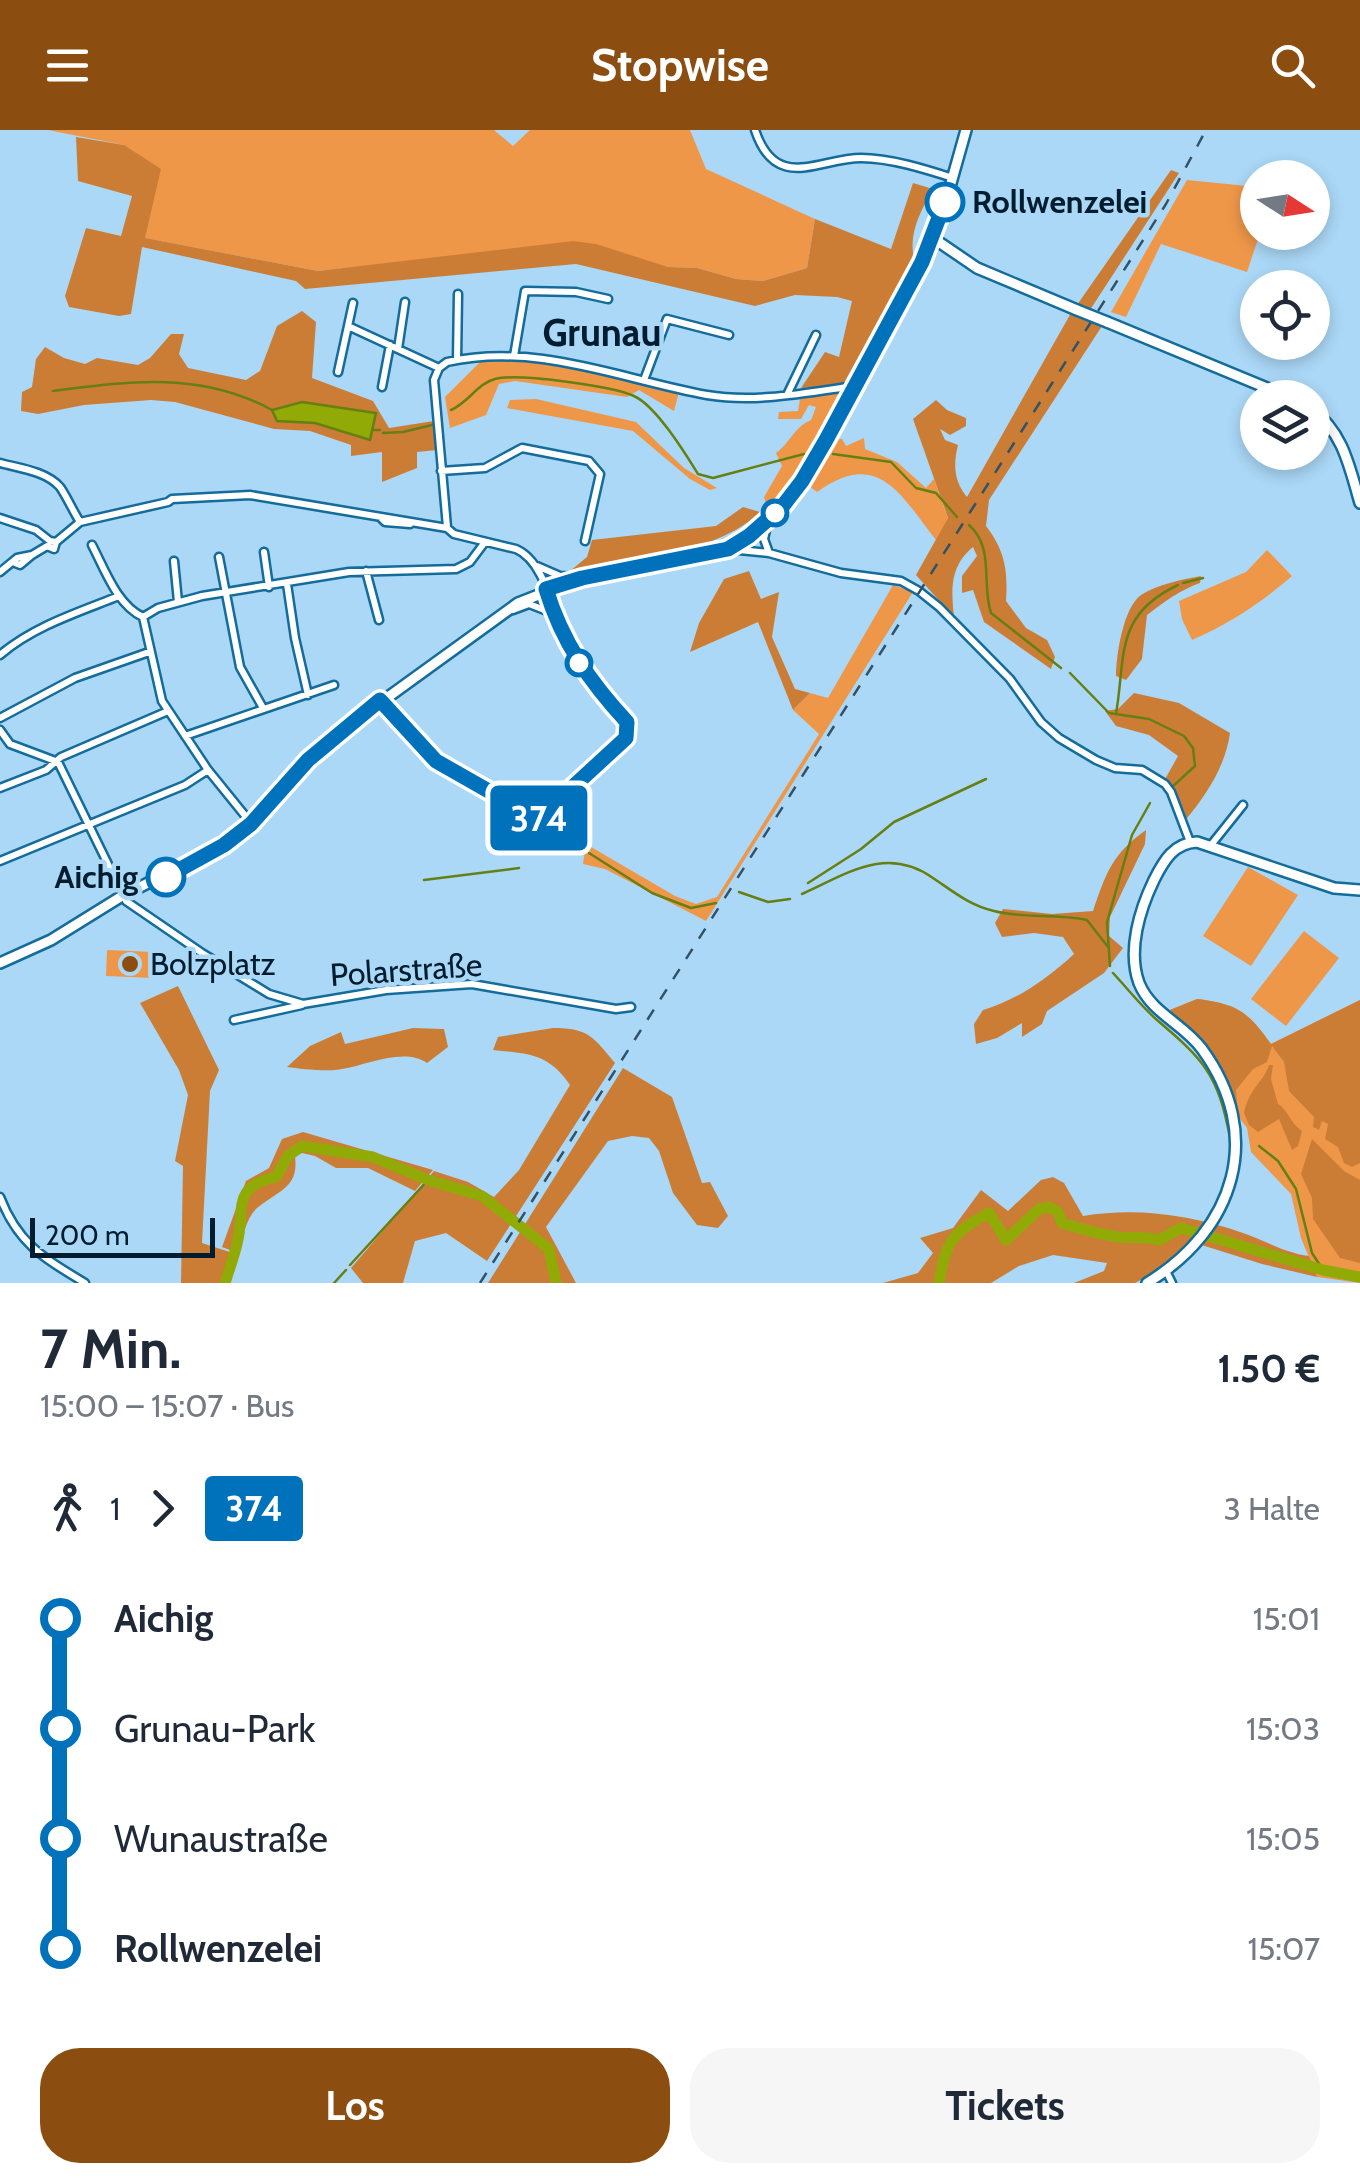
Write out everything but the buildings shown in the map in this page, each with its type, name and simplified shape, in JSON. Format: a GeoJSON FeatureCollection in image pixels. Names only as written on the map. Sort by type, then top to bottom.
{"type":"FeatureCollection","features":[{"type":"Feature","properties":{"kind":"main road"},"geometry":{"type":"LineString","coordinates":[[0,963],[51,940],[122,896],[224,845],[251,824],[308,760],[380,700],[499,614],[546,589],[582,578],[728,549],[768,520],[802,481],[932,238],[966,130]]}},
{"type":"Feature","properties":{"kind":"main road"},"geometry":{"type":"LineString","coordinates":[[932,238],[977,268],[1247,380]]}},
{"type":"Feature","properties":{"kind":"main road"},"geometry":{"type":"LineString","coordinates":[[1330,425],[1342,448],[1360,504]]}},
{"type":"Feature","properties":{"kind":"main road"},"geometry":{"type":"LineString","coordinates":[[1151,1282],[1195,1244],[1214,1220],[1231,1184],[1237,1155],[1232,1109],[1216,1071],[1200,1046],[1144,992],[1134,955],[1142,911],[1162,865],[1180,845],[1190,842],[1211,845],[1334,888],[1360,890]]}},
{"type":"Feature","properties":{"kind":"street"},"geometry":{"type":"LineString","coordinates":[[754,130],[770,156],[789,166],[811,169],[850,159],[870,159],[953,178]]}},
{"type":"Feature","properties":{"kind":"street"},"geometry":{"type":"LineString","coordinates":[[514,356],[524,292],[576,292],[608,299]]}},
{"type":"Feature","properties":{"kind":"street"},"geometry":{"type":"LineString","coordinates":[[457,360],[458,294]]}},
{"type":"Feature","properties":{"kind":"street"},"geometry":{"type":"LineString","coordinates":[[338,372],[353,302]]}},
{"type":"Feature","properties":{"kind":"street"},"geometry":{"type":"LineString","coordinates":[[382,387],[405,302]]}},
{"type":"Feature","properties":{"kind":"street"},"geometry":{"type":"LineString","coordinates":[[644,380],[667,319],[729,335]]}},
{"type":"Feature","properties":{"kind":"street"},"geometry":{"type":"LineString","coordinates":[[348,326],[439,368]]}},
{"type":"Feature","properties":{"kind":"street"},"geometry":{"type":"LineString","coordinates":[[786,396],[816,335]]}},
{"type":"Feature","properties":{"kind":"street"},"geometry":{"type":"LineString","coordinates":[[380,700],[436,761],[538,819],[626,738],[627,722],[595,687],[570,648],[536,566],[524,553],[451,533],[447,528],[434,380],[439,368],[457,360],[514,356],[562,360],[709,395],[752,398],[854,386]]}},
{"type":"Feature","properties":{"kind":"street"},"geometry":{"type":"LineString","coordinates":[[441,472],[484,468],[522,448],[588,461],[600,474],[585,541]]}},
{"type":"Feature","properties":{"kind":"street"},"geometry":{"type":"LineString","coordinates":[[0,463],[30,470],[53,481],[80,522]]}},
{"type":"Feature","properties":{"kind":"street"},"geometry":{"type":"LineString","coordinates":[[0,572],[20,565],[80,522],[172,498],[254,498],[447,528]]}},
{"type":"Feature","properties":{"kind":"street"},"geometry":{"type":"LineString","coordinates":[[0,518],[24,524],[51,543]]}},
{"type":"Feature","properties":{"kind":"street"},"geometry":{"type":"LineString","coordinates":[[768,520],[764,539],[769,553]]}},
{"type":"Feature","properties":{"kind":"street"},"geometry":{"type":"LineString","coordinates":[[251,824],[168,711],[158,690],[149,652],[143,617],[146,612],[223,593],[366,571],[463,568],[485,542]]}},
{"type":"Feature","properties":{"kind":"street"},"geometry":{"type":"LineString","coordinates":[[92,545],[119,596],[143,617]]}},
{"type":"Feature","properties":{"kind":"street"},"geometry":{"type":"LineString","coordinates":[[728,549],[769,553],[840,574],[900,581],[919,591],[1010,679],[1041,722],[1058,738],[1114,768],[1142,770],[1165,784],[1172,792],[1190,842]]}},
{"type":"Feature","properties":{"kind":"street"},"geometry":{"type":"LineString","coordinates":[[264,552],[269,586]]}},
{"type":"Feature","properties":{"kind":"street"},"geometry":{"type":"LineString","coordinates":[[219,556],[240,667],[264,708]]}},
{"type":"Feature","properties":{"kind":"street"},"geometry":{"type":"LineString","coordinates":[[174,562],[178,602]]}},
{"type":"Feature","properties":{"kind":"street"},"geometry":{"type":"LineString","coordinates":[[536,566],[560,576],[582,578]]}},
{"type":"Feature","properties":{"kind":"street"},"geometry":{"type":"LineString","coordinates":[[366,571],[379,620]]}},
{"type":"Feature","properties":{"kind":"street"},"geometry":{"type":"LineString","coordinates":[[288,584],[308,694]]}},
{"type":"Feature","properties":{"kind":"street"},"geometry":{"type":"LineString","coordinates":[[0,655],[58,620],[119,596]]}},
{"type":"Feature","properties":{"kind":"street"},"geometry":{"type":"LineString","coordinates":[[499,614],[528,604],[553,614]]}},
{"type":"Feature","properties":{"kind":"street"},"geometry":{"type":"LineString","coordinates":[[0,718],[75,678],[149,652]]}},
{"type":"Feature","properties":{"kind":"street"},"geometry":{"type":"LineString","coordinates":[[185,736],[334,685]]}},
{"type":"Feature","properties":{"kind":"street"},"geometry":{"type":"LineString","coordinates":[[0,788],[46,770],[61,756],[168,711]]}},
{"type":"Feature","properties":{"kind":"street"},"geometry":{"type":"LineString","coordinates":[[0,730],[10,744],[58,762],[122,896]]}},
{"type":"Feature","properties":{"kind":"street"},"geometry":{"type":"LineString","coordinates":[[0,861],[184,786],[208,770]]}},
{"type":"Feature","properties":{"kind":"street"},"geometry":{"type":"LineString","coordinates":[[1211,845],[1243,806]]}},
{"type":"Feature","properties":{"kind":"street","name":"Polarstraße"},"geometry":{"type":"LineString","coordinates":[[122,896],[269,994],[303,1004]]}},
{"type":"Feature","properties":{"kind":"street","name":"Polarstraße"},"geometry":{"type":"LineString","coordinates":[[234,1020],[386,990],[472,984],[616,1009],[631,1007]]}},
{"type":"Feature","properties":{"kind":"street"},"geometry":{"type":"LineString","coordinates":[[0,1197],[22,1239],[84,1283]]}},
{"type":"Feature","properties":{"kind":"street"},"geometry":{"type":"LineString","coordinates":[[1166,1271],[1172,1283]]}},
{"type":"Feature","properties":{"kind":"shaded area"},"geometry":{"type":"Polygon","coordinates":[[[48,130],[494,130],[513,146],[530,130],[690,130],[706,169],[815,219],[807,268],[763,281],[736,279],[697,268],[668,267],[622,254],[542,247],[318,271],[144,238],[124,145],[48,130]]]}},
{"type":"Feature","properties":{"kind":"shaded area"},"geometry":{"type":"Polygon","coordinates":[[[76,137],[124,145],[161,169],[145,238],[318,271],[573,241],[596,244],[668,267],[697,268],[736,279],[763,281],[807,268],[815,219],[891,249],[913,183],[933,189],[914,234],[915,262],[874,342],[861,353],[843,385],[801,388],[825,352],[839,357],[852,301],[795,295],[755,306],[576,264],[305,289],[296,281],[142,247],[131,314],[119,316],[69,307],[65,296],[86,228],[121,236],[132,196],[78,181],[76,137]]]}},
{"type":"Feature","properties":{"kind":"shaded area"},"geometry":{"type":"Polygon","coordinates":[[[1171,170],[1179,173],[1090,310],[1077,305],[1171,170]]]}},
{"type":"Feature","properties":{"kind":"shaded area"},"geometry":{"type":"Polygon","coordinates":[[[1187,180],[1240,185],[1240,250],[1254,250],[1248,270],[1161,244],[1126,317],[1111,312],[1187,180]]]}},
{"type":"Feature","properties":{"kind":"shaded area"},"geometry":{"type":"Polygon","coordinates":[[[302,311],[316,322],[312,378],[373,401],[389,428],[434,421],[437,450],[417,452],[417,468],[382,482],[382,452],[351,456],[351,445],[310,431],[274,429],[175,402],[84,405],[38,414],[21,411],[22,392],[32,387],[36,359],[45,347],[85,364],[97,358],[138,365],[150,358],[171,334],[184,334],[179,354],[188,368],[246,380],[260,371],[277,326],[302,311]]]}},
{"type":"Feature","properties":{"kind":"shaded area"},"geometry":{"type":"Polygon","coordinates":[[[1071,313],[1102,326],[989,500],[986,526],[1004,561],[1006,601],[1026,628],[1047,640],[1055,657],[1051,669],[984,622],[973,590],[962,593],[962,576],[977,556],[973,547],[956,570],[954,617],[916,575],[948,518],[913,419],[936,400],[966,418],[966,426],[950,435],[940,429],[945,440],[958,445],[956,472],[967,497],[1071,313]]]}},
{"type":"Feature","properties":{"kind":"shaded area"},"geometry":{"type":"Polygon","coordinates":[[[515,359],[559,364],[679,392],[674,411],[639,390],[627,397],[515,381],[499,384],[486,415],[450,428],[445,397],[481,361],[515,359]]]}},
{"type":"Feature","properties":{"kind":"shaded area"},"geometry":{"type":"Polygon","coordinates":[[[842,393],[804,462],[769,506],[764,497],[782,466],[776,453],[811,420],[816,407],[809,405],[801,419],[778,419],[779,412],[798,411],[800,399],[808,395],[842,393]]]}},
{"type":"Feature","properties":{"kind":"shaded area"},"geometry":{"type":"Polygon","coordinates":[[[536,399],[636,422],[684,468],[717,488],[710,490],[690,479],[633,431],[507,408],[510,400],[536,399]]]}},
{"type":"Feature","properties":{"kind":"shaded area"},"geometry":{"type":"Polygon","coordinates":[[[302,402],[376,413],[370,440],[315,423],[277,421],[272,410],[302,402]]]}},
{"type":"Feature","properties":{"kind":"shaded area"},"geometry":{"type":"Polygon","coordinates":[[[864,438],[865,449],[897,462],[926,488],[934,479],[948,519],[936,540],[886,482],[856,474],[817,492],[805,483],[834,439],[842,439],[846,446],[864,438]]]}},
{"type":"Feature","properties":{"kind":"shaded area"},"geometry":{"type":"Polygon","coordinates":[[[743,507],[760,512],[719,538],[670,553],[570,571],[587,557],[592,540],[716,526],[743,507]]]}},
{"type":"Feature","properties":{"kind":"shaded area"},"geometry":{"type":"Polygon","coordinates":[[[1267,550],[1292,576],[1245,612],[1192,640],[1179,601],[1246,572],[1267,550]]]}},
{"type":"Feature","properties":{"kind":"shaded area"},"geometry":{"type":"Polygon","coordinates":[[[749,571],[761,599],[779,592],[772,637],[795,689],[810,693],[793,710],[758,622],[690,652],[699,623],[724,579],[749,571]]]}},
{"type":"Feature","properties":{"kind":"shaded area"},"geometry":{"type":"Polygon","coordinates":[[[1201,576],[1200,583],[1147,615],[1142,659],[1126,680],[1116,676],[1122,633],[1135,601],[1155,588],[1201,576]]]}},
{"type":"Feature","properties":{"kind":"shaded area"},"geometry":{"type":"Polygon","coordinates":[[[893,585],[913,592],[706,921],[605,869],[583,864],[586,844],[675,896],[696,904],[717,897],[819,734],[793,710],[810,693],[828,698],[893,585]]]}},
{"type":"Feature","properties":{"kind":"shaded area"},"geometry":{"type":"Polygon","coordinates":[[[1134,693],[1179,703],[1230,733],[1213,780],[1184,822],[1164,781],[1178,756],[1149,735],[1116,726],[1105,711],[1118,709],[1134,693]]]}},
{"type":"Feature","properties":{"kind":"shaded area"},"geometry":{"type":"Polygon","coordinates":[[[1146,830],[1145,844],[1110,917],[1109,936],[1123,948],[1104,973],[1047,1011],[1042,1024],[1022,1037],[1022,1023],[997,1038],[976,1044],[974,1024],[983,1010],[1031,988],[1074,954],[1063,937],[1034,933],[1002,937],[995,923],[1003,909],[1052,914],[1093,911],[1112,865],[1125,847],[1146,830]]]}},
{"type":"Feature","properties":{"kind":"shaded area"},"geometry":{"type":"Polygon","coordinates":[[[1248,867],[1298,895],[1251,966],[1203,936],[1248,867]]]}},
{"type":"Feature","properties":{"kind":"shaded area"},"geometry":{"type":"Polygon","coordinates":[[[1304,931],[1339,958],[1286,1026],[1251,999],[1304,931]]]}},
{"type":"Feature","properties":{"kind":"shaded area","name":"Bolzplatz"},"geometry":{"type":"Polygon","coordinates":[[[107,950],[154,952],[153,978],[106,976],[107,950]]]}},
{"type":"Feature","properties":{"kind":"shaded area"},"geometry":{"type":"Polygon","coordinates":[[[178,986],[219,1070],[210,1091],[202,1243],[236,1254],[229,1283],[181,1283],[183,1166],[175,1161],[188,1095],[179,1070],[140,1003],[178,986]]]}},
{"type":"Feature","properties":{"kind":"shaded area"},"geometry":{"type":"Polygon","coordinates":[[[1197,999],[1241,1011],[1271,1044],[1360,1000],[1360,1283],[1317,1277],[1301,1238],[1291,1194],[1251,1152],[1247,1128],[1229,1091],[1201,1045],[1170,1010],[1197,999]]]}},
{"type":"Feature","properties":{"kind":"shaded area"},"geometry":{"type":"Polygon","coordinates":[[[1197,999],[1241,1011],[1271,1044],[1360,1000],[1360,1163],[1352,1167],[1344,1163],[1338,1147],[1325,1139],[1328,1124],[1322,1121],[1319,1130],[1313,1127],[1314,1117],[1289,1091],[1284,1062],[1272,1046],[1267,1062],[1253,1069],[1236,1090],[1238,1116],[1209,1059],[1170,1010],[1197,999]]]}},
{"type":"Feature","properties":{"kind":"shaded area"},"geometry":{"type":"Polygon","coordinates":[[[413,1028],[444,1029],[448,1047],[427,1063],[418,1058],[397,1057],[336,1070],[287,1067],[310,1046],[341,1032],[345,1044],[413,1028]]]}},
{"type":"Feature","properties":{"kind":"shaded area"},"geometry":{"type":"Polygon","coordinates":[[[553,1028],[583,1032],[615,1063],[487,1261],[446,1233],[415,1241],[403,1283],[363,1283],[351,1268],[434,1171],[468,1182],[494,1197],[519,1170],[570,1085],[545,1061],[527,1054],[493,1050],[498,1037],[553,1028]]]}},
{"type":"Feature","properties":{"kind":"shaded area"},"geometry":{"type":"Polygon","coordinates":[[[1269,1065],[1273,1065],[1271,1079],[1278,1104],[1302,1131],[1298,1146],[1292,1150],[1279,1119],[1258,1132],[1249,1125],[1244,1113],[1269,1065]]]}},
{"type":"Feature","properties":{"kind":"shaded area"},"geometry":{"type":"Polygon","coordinates":[[[623,1068],[672,1097],[702,1183],[710,1182],[728,1216],[718,1228],[697,1225],[673,1193],[659,1151],[649,1138],[632,1136],[608,1141],[546,1227],[576,1283],[488,1283],[623,1068]]]}},
{"type":"Feature","properties":{"kind":"shaded area"},"geometry":{"type":"Polygon","coordinates":[[[303,1132],[433,1170],[415,1191],[368,1168],[336,1168],[302,1153],[295,1156],[291,1182],[250,1217],[238,1253],[222,1247],[246,1181],[269,1168],[282,1139],[303,1132]]]}},
{"type":"Feature","properties":{"kind":"shaded area"},"geometry":{"type":"Polygon","coordinates":[[[1312,1139],[1344,1171],[1360,1180],[1360,1263],[1340,1258],[1313,1219],[1312,1198],[1301,1174],[1312,1139]]]}},
{"type":"Feature","properties":{"kind":"shaded area"},"geometry":{"type":"Polygon","coordinates":[[[1053,1177],[1064,1183],[1083,1216],[1144,1213],[1204,1221],[1309,1256],[1317,1277],[1192,1242],[1172,1263],[1135,1283],[1074,1283],[1104,1271],[1107,1263],[1053,1255],[1019,1266],[991,1283],[883,1283],[918,1273],[933,1253],[920,1238],[953,1228],[981,1190],[1008,1211],[1041,1180],[1053,1177]]]}},
{"type":"Feature","properties":{"kind":"waterway"},"geometry":{"type":"LineString","coordinates":[[451,410],[495,379],[565,382],[623,392],[643,401],[698,474],[713,478],[804,454]]}},
{"type":"Feature","properties":{"kind":"waterway"},"geometry":{"type":"LineString","coordinates":[[53,391],[137,382],[192,384],[219,389],[272,410]]}},
{"type":"Feature","properties":{"kind":"waterway"},"geometry":{"type":"LineString","coordinates":[[383,433],[432,425]]}},
{"type":"Feature","properties":{"kind":"waterway"},"geometry":{"type":"LineString","coordinates":[[373,430],[380,430]]}},
{"type":"Feature","properties":{"kind":"waterway"},"geometry":{"type":"LineString","coordinates":[[833,454],[891,462],[916,488],[936,493],[957,517]]}},
{"type":"Feature","properties":{"kind":"waterway"},"geometry":{"type":"LineString","coordinates":[[969,525],[985,555],[991,613],[1061,668]]}},
{"type":"Feature","properties":{"kind":"waterway"},"geometry":{"type":"LineString","coordinates":[[1183,583],[1203,578]]}},
{"type":"Feature","properties":{"kind":"waterway"},"geometry":{"type":"LineString","coordinates":[[1116,714],[1123,656],[1133,624],[1157,597],[1178,585]]}},
{"type":"Feature","properties":{"kind":"waterway"},"geometry":{"type":"LineString","coordinates":[[1070,673],[1109,713],[1149,719],[1184,736],[1193,748],[1195,766],[1172,787]]}},
{"type":"Feature","properties":{"kind":"waterway"},"geometry":{"type":"LineString","coordinates":[[808,883],[894,822],[986,779]]}},
{"type":"Feature","properties":{"kind":"waterway"},"geometry":{"type":"LineString","coordinates":[[1110,966],[1107,922],[1132,835],[1150,803]]}},
{"type":"Feature","properties":{"kind":"waterway"},"geometry":{"type":"LineString","coordinates":[[589,853],[652,893],[691,908],[716,903]]}},
{"type":"Feature","properties":{"kind":"waterway"},"geometry":{"type":"LineString","coordinates":[[802,894],[867,866],[899,864],[916,868],[985,908],[1017,915],[1087,920],[1108,947]]}},
{"type":"Feature","properties":{"kind":"waterway"},"geometry":{"type":"LineString","coordinates":[[424,880],[519,868]]}},
{"type":"Feature","properties":{"kind":"waterway"},"geometry":{"type":"LineString","coordinates":[[739,892],[768,902],[790,899]]}},
{"type":"Feature","properties":{"kind":"waterway"},"geometry":{"type":"LineString","coordinates":[[1113,973],[1207,1070],[1220,1098],[1230,1138]]}},
{"type":"Feature","properties":{"kind":"waterway"},"geometry":{"type":"LineString","coordinates":[[225,1283],[246,1193],[261,1181],[276,1177],[288,1156],[302,1146],[373,1157],[428,1180],[482,1196],[549,1249],[556,1283]]}},
{"type":"Feature","properties":{"kind":"waterway"},"geometry":{"type":"LineString","coordinates":[[1259,1146],[1278,1161],[1296,1189],[1312,1253],[1323,1270]]}},
{"type":"Feature","properties":{"kind":"waterway"},"geometry":{"type":"LineString","coordinates":[[350,1265],[428,1180]]}},
{"type":"Feature","properties":{"kind":"waterway"},"geometry":{"type":"LineString","coordinates":[[939,1283],[948,1248],[966,1227],[989,1213],[1006,1240],[1039,1209],[1049,1207],[1058,1212],[1062,1223],[1097,1233],[1159,1240],[1181,1228],[1323,1270],[1360,1277]]}},
{"type":"Feature","properties":{"kind":"waterway"},"geometry":{"type":"LineString","coordinates":[[334,1283],[346,1270]]}},
{"type":"Feature","properties":{"kind":"railway"},"geometry":{"type":"LineString","coordinates":[[480,1283],[1166,204],[1206,130]]}},
{"type":"Feature","properties":{"kind":"bus line","name":"374"},"geometry":{"type":"LineString","coordinates":[[166,877],[224,845],[251,824],[308,760],[380,700],[436,761],[538,819],[626,738],[627,732],[627,722],[595,687],[570,648],[546,589],[582,578],[728,549],[782,507],[826,440],[922,262],[945,202]]}},
{"type":"Feature","properties":{"kind":"place","name":"Rollwenzelei"},"geometry":{"type":"Point","coordinates":[945,202]}},
{"type":"Feature","properties":{"kind":"place","name":"Aichig"},"geometry":{"type":"Point","coordinates":[166,877]}},
{"type":"Feature","properties":{"kind":"place","name":"Bolzplatz"},"geometry":{"type":"Point","coordinates":[130,964]}},
{"type":"Feature","properties":{"kind":"district","name":"Grunau"},"geometry":{"type":"Point","coordinates":[602,333]}}]}
